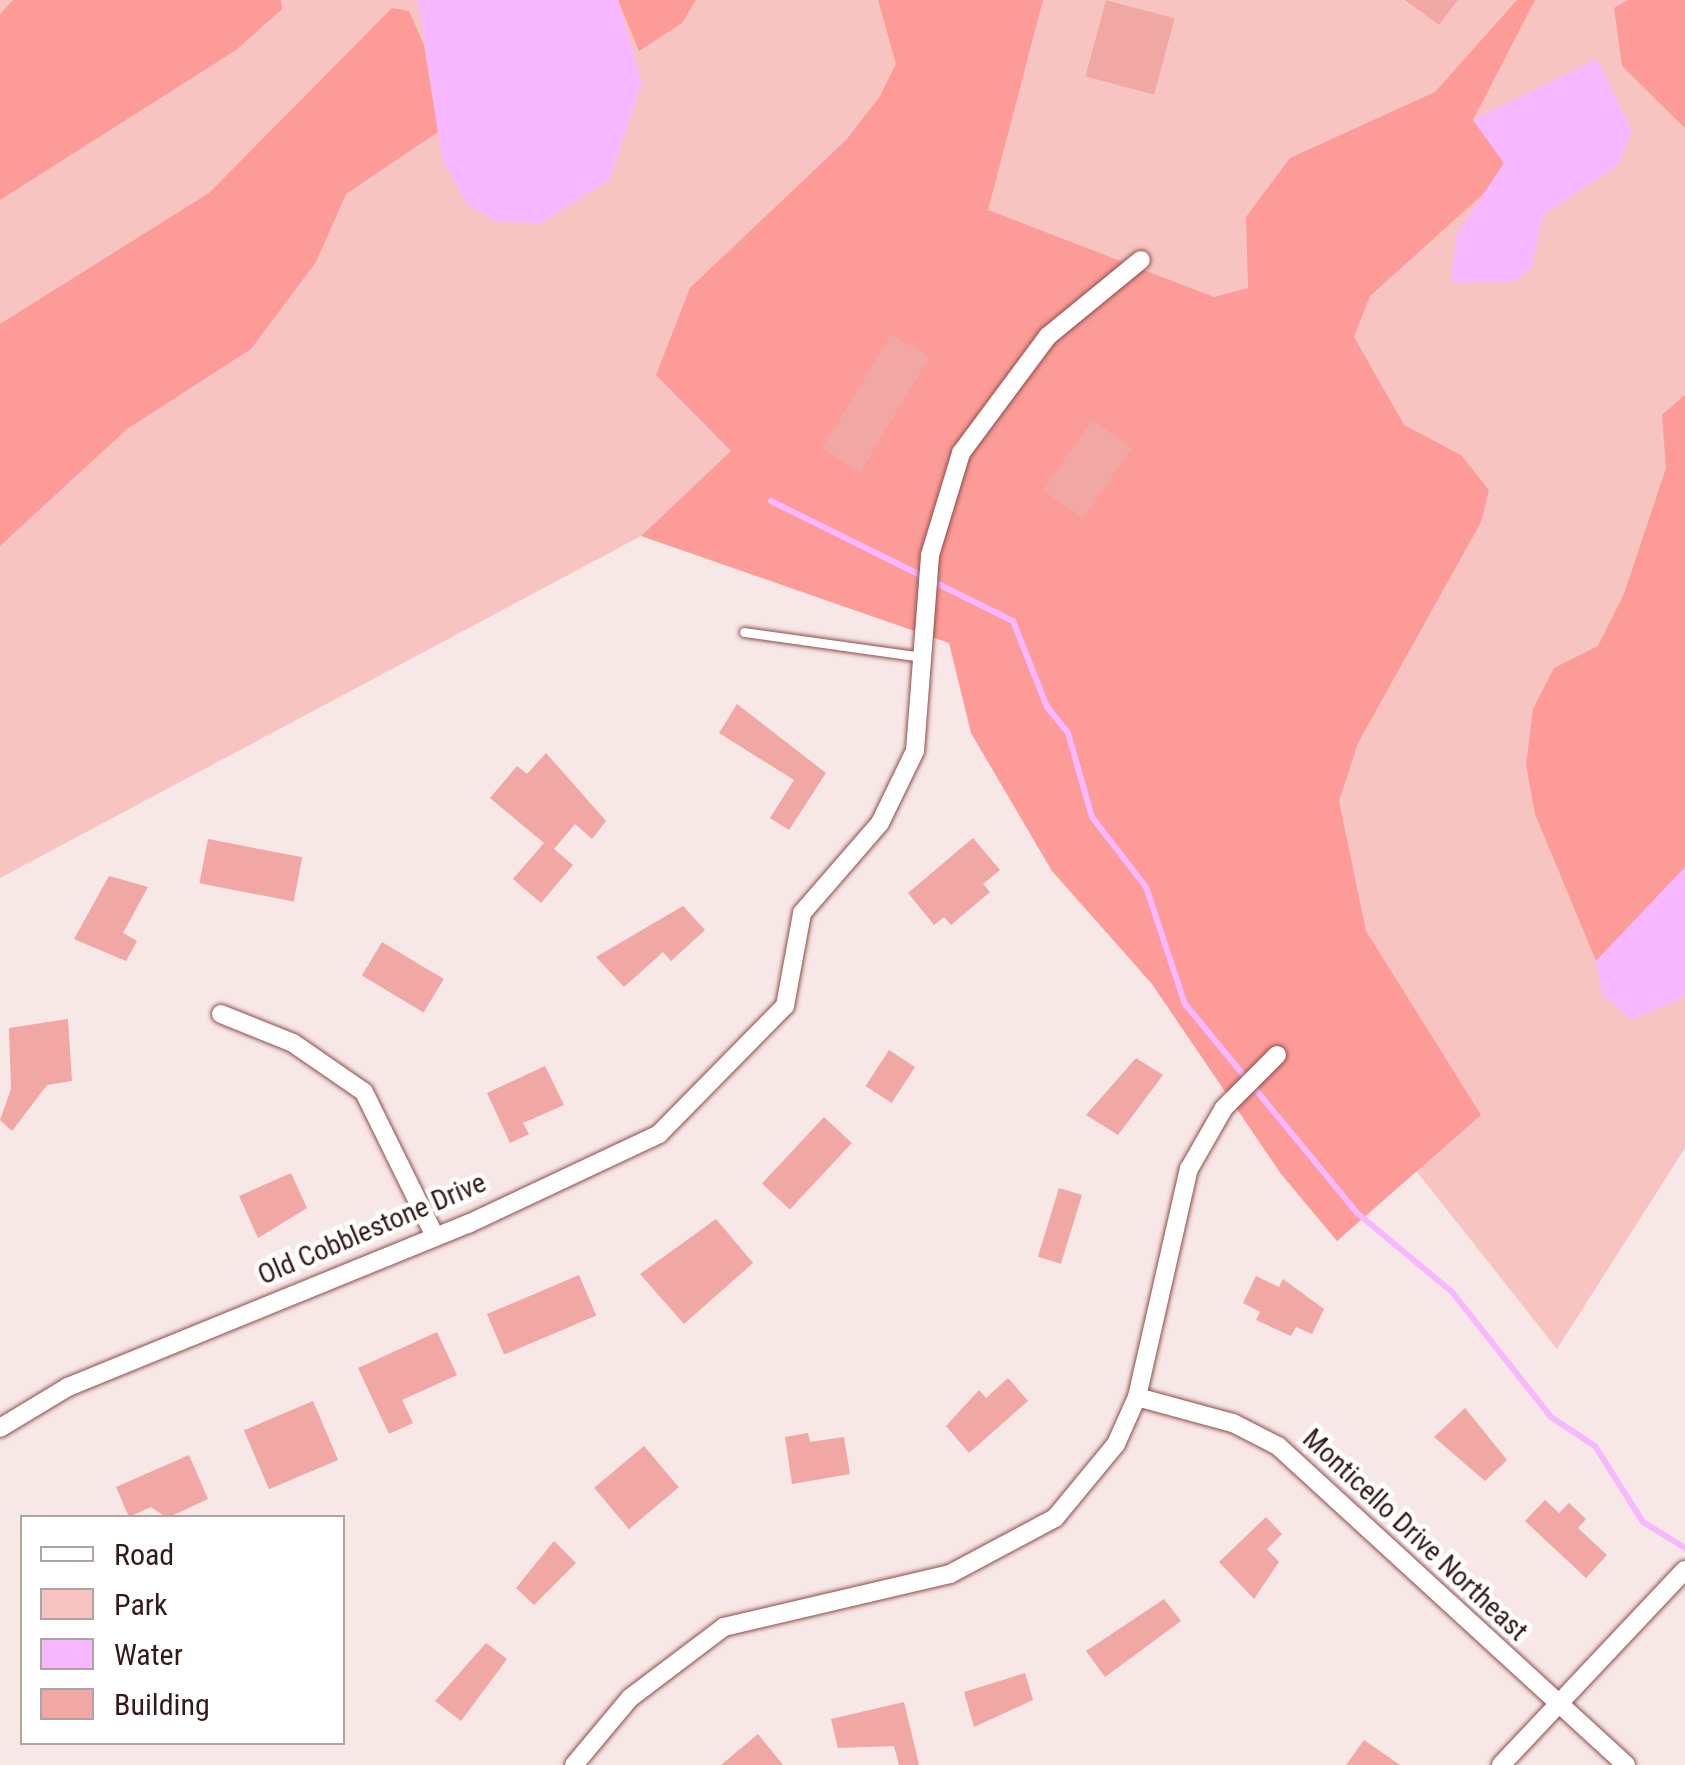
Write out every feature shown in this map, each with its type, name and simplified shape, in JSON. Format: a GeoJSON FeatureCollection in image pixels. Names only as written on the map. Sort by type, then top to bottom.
{"type":"FeatureCollection","features":[{"type":"Feature","properties":{"kind":"street"},"geometry":{"type":"LineString","coordinates":[[923,657],[932,540],[961,453],[1048,336],[1140,260]]}},
{"type":"Feature","properties":{"kind":"street","name":"Old Cobblestone Drive"},"geometry":{"type":"LineString","coordinates":[[0,1428],[68,1387],[435,1236],[658,1134],[785,1006],[802,913],[880,823],[914,751],[923,657]]}},
{"type":"Feature","properties":{"kind":"street"},"geometry":{"type":"LineString","coordinates":[[221,1014],[294,1043],[364,1092],[386,1119],[435,1236]]}},
{"type":"Feature","properties":{"kind":"street"},"geometry":{"type":"LineString","coordinates":[[574,1765],[630,1698],[724,1627],[950,1574],[1016,1546],[1089,1484],[1137,1397],[1189,1169],[1224,1108],[1277,1055]]}},
{"type":"Feature","properties":{"kind":"street","name":"Monticello Drive Northeast"},"geometry":{"type":"LineString","coordinates":[[1137,1397],[1233,1423],[1278,1446],[1626,1765]]}},
{"type":"Feature","properties":{"kind":"street"},"geometry":{"type":"LineString","coordinates":[[1500,1765],[1685,1570]]}},
{"type":"Feature","properties":{"kind":"lane"},"geometry":{"type":"LineString","coordinates":[[744,632],[923,657]]}},
{"type":"Feature","properties":{"kind":"green space"},"geometry":{"type":"Polygon","coordinates":[[[0,0],[1685,0],[1685,1148],[1557,1349],[1156,842],[988,210],[641,536],[0,878],[0,0]]]}},
{"type":"Feature","properties":{"kind":"shaded area"},"geometry":{"type":"Polygon","coordinates":[[[13,0],[281,0],[282,9],[236,50],[0,200],[0,14],[13,0]]]}},
{"type":"Feature","properties":{"kind":"shaded area"},"geometry":{"type":"Polygon","coordinates":[[[618,0],[696,0],[682,23],[639,51],[618,0]]]}},
{"type":"Feature","properties":{"kind":"shaded area"},"geometry":{"type":"Polygon","coordinates":[[[878,0],[1043,0],[988,210],[1214,297],[1248,288],[1246,217],[1290,158],[1435,92],[1517,0],[1535,0],[1473,120],[1504,163],[1492,186],[1370,296],[1354,337],[1404,425],[1461,455],[1489,490],[1481,522],[1358,743],[1339,801],[1366,931],[1481,1115],[1337,1241],[1281,1174],[1152,984],[1052,871],[971,733],[949,643],[641,536],[731,451],[656,375],[690,288],[847,139],[880,96],[896,64],[878,0]]]}},
{"type":"Feature","properties":{"kind":"shaded area"},"geometry":{"type":"Polygon","coordinates":[[[1628,0],[1685,0],[1685,128],[1622,66],[1614,8],[1628,0]]]}},
{"type":"Feature","properties":{"kind":"shaded area"},"geometry":{"type":"Polygon","coordinates":[[[392,8],[409,11],[424,45],[438,132],[346,194],[316,262],[251,349],[127,429],[0,546],[0,324],[209,193],[392,8]]]}},
{"type":"Feature","properties":{"kind":"shaded area"},"geometry":{"type":"Polygon","coordinates":[[[1685,395],[1685,867],[1596,961],[1535,814],[1526,765],[1533,709],[1554,668],[1598,646],[1624,594],[1666,468],[1662,415],[1685,395]]]}},
{"type":"Feature","properties":{"kind":"water"},"geometry":{"type":"Polygon","coordinates":[[[418,0],[618,0],[642,83],[609,180],[539,224],[495,221],[467,204],[442,158],[418,0]]]}},
{"type":"Feature","properties":{"kind":"water"},"geometry":{"type":"Polygon","coordinates":[[[1597,59],[1632,131],[1618,165],[1543,215],[1532,267],[1516,281],[1451,283],[1457,233],[1504,163],[1473,120],[1597,59]]]}},
{"type":"Feature","properties":{"kind":"water"},"geometry":{"type":"Polygon","coordinates":[[[1685,867],[1685,997],[1632,1020],[1602,994],[1596,961],[1685,867]]]}},
{"type":"Feature","properties":{"kind":"building"},"geometry":{"type":"Polygon","coordinates":[[[1106,0],[1175,18],[1154,95],[1086,76],[1106,0]]]}},
{"type":"Feature","properties":{"kind":"building"},"geometry":{"type":"Polygon","coordinates":[[[1405,0],[1458,0],[1439,25],[1405,0]]]}},
{"type":"Feature","properties":{"kind":"building"},"geometry":{"type":"Polygon","coordinates":[[[891,334],[930,357],[861,472],[822,449],[891,334]]]}},
{"type":"Feature","properties":{"kind":"building"},"geometry":{"type":"Polygon","coordinates":[[[1092,420],[1132,448],[1083,519],[1043,490],[1092,420]]]}},
{"type":"Feature","properties":{"kind":"building"},"geometry":{"type":"Polygon","coordinates":[[[737,704],[826,773],[789,830],[770,818],[794,780],[719,733],[737,704]]]}},
{"type":"Feature","properties":{"kind":"building"},"geometry":{"type":"Polygon","coordinates":[[[546,753],[606,821],[592,839],[575,824],[554,849],[573,865],[541,903],[513,879],[544,843],[490,798],[517,766],[527,774],[546,753]]]}},
{"type":"Feature","properties":{"kind":"building"},"geometry":{"type":"Polygon","coordinates":[[[973,838],[1000,870],[983,884],[990,892],[951,925],[944,917],[934,925],[908,893],[973,838]]]}},
{"type":"Feature","properties":{"kind":"building"},"geometry":{"type":"Polygon","coordinates":[[[208,839],[302,857],[294,901],[199,883],[208,839]]]}},
{"type":"Feature","properties":{"kind":"building"},"geometry":{"type":"Polygon","coordinates":[[[109,876],[148,887],[123,933],[137,941],[126,961],[74,939],[109,876]]]}},
{"type":"Feature","properties":{"kind":"building"},"geometry":{"type":"Polygon","coordinates":[[[683,906],[705,930],[671,961],[663,952],[624,987],[596,957],[683,906]]]}},
{"type":"Feature","properties":{"kind":"building"},"geometry":{"type":"Polygon","coordinates":[[[382,942],[444,979],[424,1013],[362,975],[382,942]]]}},
{"type":"Feature","properties":{"kind":"building"},"geometry":{"type":"Polygon","coordinates":[[[68,1019],[72,1081],[47,1085],[12,1131],[0,1120],[11,1089],[9,1028],[68,1019]]]}},
{"type":"Feature","properties":{"kind":"building"},"geometry":{"type":"Polygon","coordinates":[[[889,1050],[915,1067],[892,1103],[866,1086],[889,1050]]]}},
{"type":"Feature","properties":{"kind":"building"},"geometry":{"type":"Polygon","coordinates":[[[1136,1058],[1163,1075],[1118,1135],[1086,1115],[1136,1058]]]}},
{"type":"Feature","properties":{"kind":"building"},"geometry":{"type":"Polygon","coordinates":[[[545,1066],[564,1105],[523,1123],[529,1134],[510,1143],[487,1093],[545,1066]]]}},
{"type":"Feature","properties":{"kind":"building"},"geometry":{"type":"Polygon","coordinates":[[[824,1117],[852,1143],[790,1209],[762,1184],[824,1117]]]}},
{"type":"Feature","properties":{"kind":"building"},"geometry":{"type":"Polygon","coordinates":[[[291,1173],[307,1208],[258,1238],[239,1196],[291,1173]]]}},
{"type":"Feature","properties":{"kind":"building"},"geometry":{"type":"Polygon","coordinates":[[[1059,1188],[1082,1195],[1061,1264],[1038,1257],[1059,1188]]]}},
{"type":"Feature","properties":{"kind":"building"},"geometry":{"type":"Polygon","coordinates":[[[716,1219],[753,1263],[684,1324],[640,1274],[716,1219]]]}},
{"type":"Feature","properties":{"kind":"building"},"geometry":{"type":"Polygon","coordinates":[[[579,1275],[596,1316],[504,1355],[487,1314],[579,1275]]]}},
{"type":"Feature","properties":{"kind":"building"},"geometry":{"type":"Polygon","coordinates":[[[1256,1276],[1279,1287],[1283,1279],[1324,1309],[1312,1334],[1296,1327],[1291,1336],[1256,1320],[1260,1312],[1243,1303],[1256,1276]]]}},
{"type":"Feature","properties":{"kind":"building"},"geometry":{"type":"Polygon","coordinates":[[[437,1332],[457,1375],[402,1400],[413,1423],[389,1434],[358,1368],[437,1332]]]}},
{"type":"Feature","properties":{"kind":"building"},"geometry":{"type":"Polygon","coordinates":[[[1008,1378],[1028,1401],[969,1453],[946,1426],[979,1390],[986,1398],[1008,1378]]]}},
{"type":"Feature","properties":{"kind":"building"},"geometry":{"type":"Polygon","coordinates":[[[313,1401],[338,1460],[269,1489],[244,1430],[313,1401]]]}},
{"type":"Feature","properties":{"kind":"building"},"geometry":{"type":"Polygon","coordinates":[[[1465,1408],[1507,1460],[1485,1481],[1434,1437],[1465,1408]]]}},
{"type":"Feature","properties":{"kind":"building"},"geometry":{"type":"Polygon","coordinates":[[[808,1433],[810,1442],[844,1437],[850,1474],[792,1484],[785,1437],[808,1433]]]}},
{"type":"Feature","properties":{"kind":"building"},"geometry":{"type":"Polygon","coordinates":[[[644,1446],[679,1487],[629,1529],[594,1488],[644,1446]]]}},
{"type":"Feature","properties":{"kind":"building"},"geometry":{"type":"Polygon","coordinates":[[[189,1455],[208,1499],[173,1515],[163,1515],[151,1507],[128,1515],[116,1487],[189,1455]]]}},
{"type":"Feature","properties":{"kind":"building"},"geometry":{"type":"Polygon","coordinates":[[[1545,1500],[1559,1513],[1569,1503],[1586,1519],[1578,1528],[1607,1555],[1586,1578],[1525,1521],[1545,1500]]]}},
{"type":"Feature","properties":{"kind":"building"},"geometry":{"type":"Polygon","coordinates":[[[1266,1517],[1282,1534],[1267,1549],[1279,1562],[1254,1599],[1219,1562],[1266,1517]]]}},
{"type":"Feature","properties":{"kind":"building"},"geometry":{"type":"Polygon","coordinates":[[[554,1541],[576,1563],[534,1605],[516,1588],[554,1541]]]}},
{"type":"Feature","properties":{"kind":"building"},"geometry":{"type":"Polygon","coordinates":[[[1164,1599],[1181,1621],[1105,1677],[1086,1651],[1164,1599]]]}},
{"type":"Feature","properties":{"kind":"building"},"geometry":{"type":"Polygon","coordinates":[[[486,1643],[507,1659],[461,1721],[435,1701],[486,1643]]]}},
{"type":"Feature","properties":{"kind":"building"},"geometry":{"type":"Polygon","coordinates":[[[1025,1673],[1033,1700],[974,1727],[964,1692],[1025,1673]]]}},
{"type":"Feature","properties":{"kind":"building"},"geometry":{"type":"Polygon","coordinates":[[[904,1702],[919,1765],[899,1765],[894,1746],[838,1748],[831,1719],[904,1702]]]}},
{"type":"Feature","properties":{"kind":"building"},"geometry":{"type":"Polygon","coordinates":[[[758,1734],[783,1765],[721,1765],[758,1734]]]}},
{"type":"Feature","properties":{"kind":"building"},"geometry":{"type":"Polygon","coordinates":[[[1364,1740],[1400,1765],[1346,1765],[1364,1740]]]}},
{"type":"Feature","properties":{"kind":"waterway"},"geometry":{"type":"LineString","coordinates":[[771,501],[1013,621],[1047,707],[1068,733],[1092,817],[1146,887],[1185,1004],[1357,1213],[1452,1292],[1551,1417],[1595,1446],[1643,1522],[1685,1548]]}}]}
